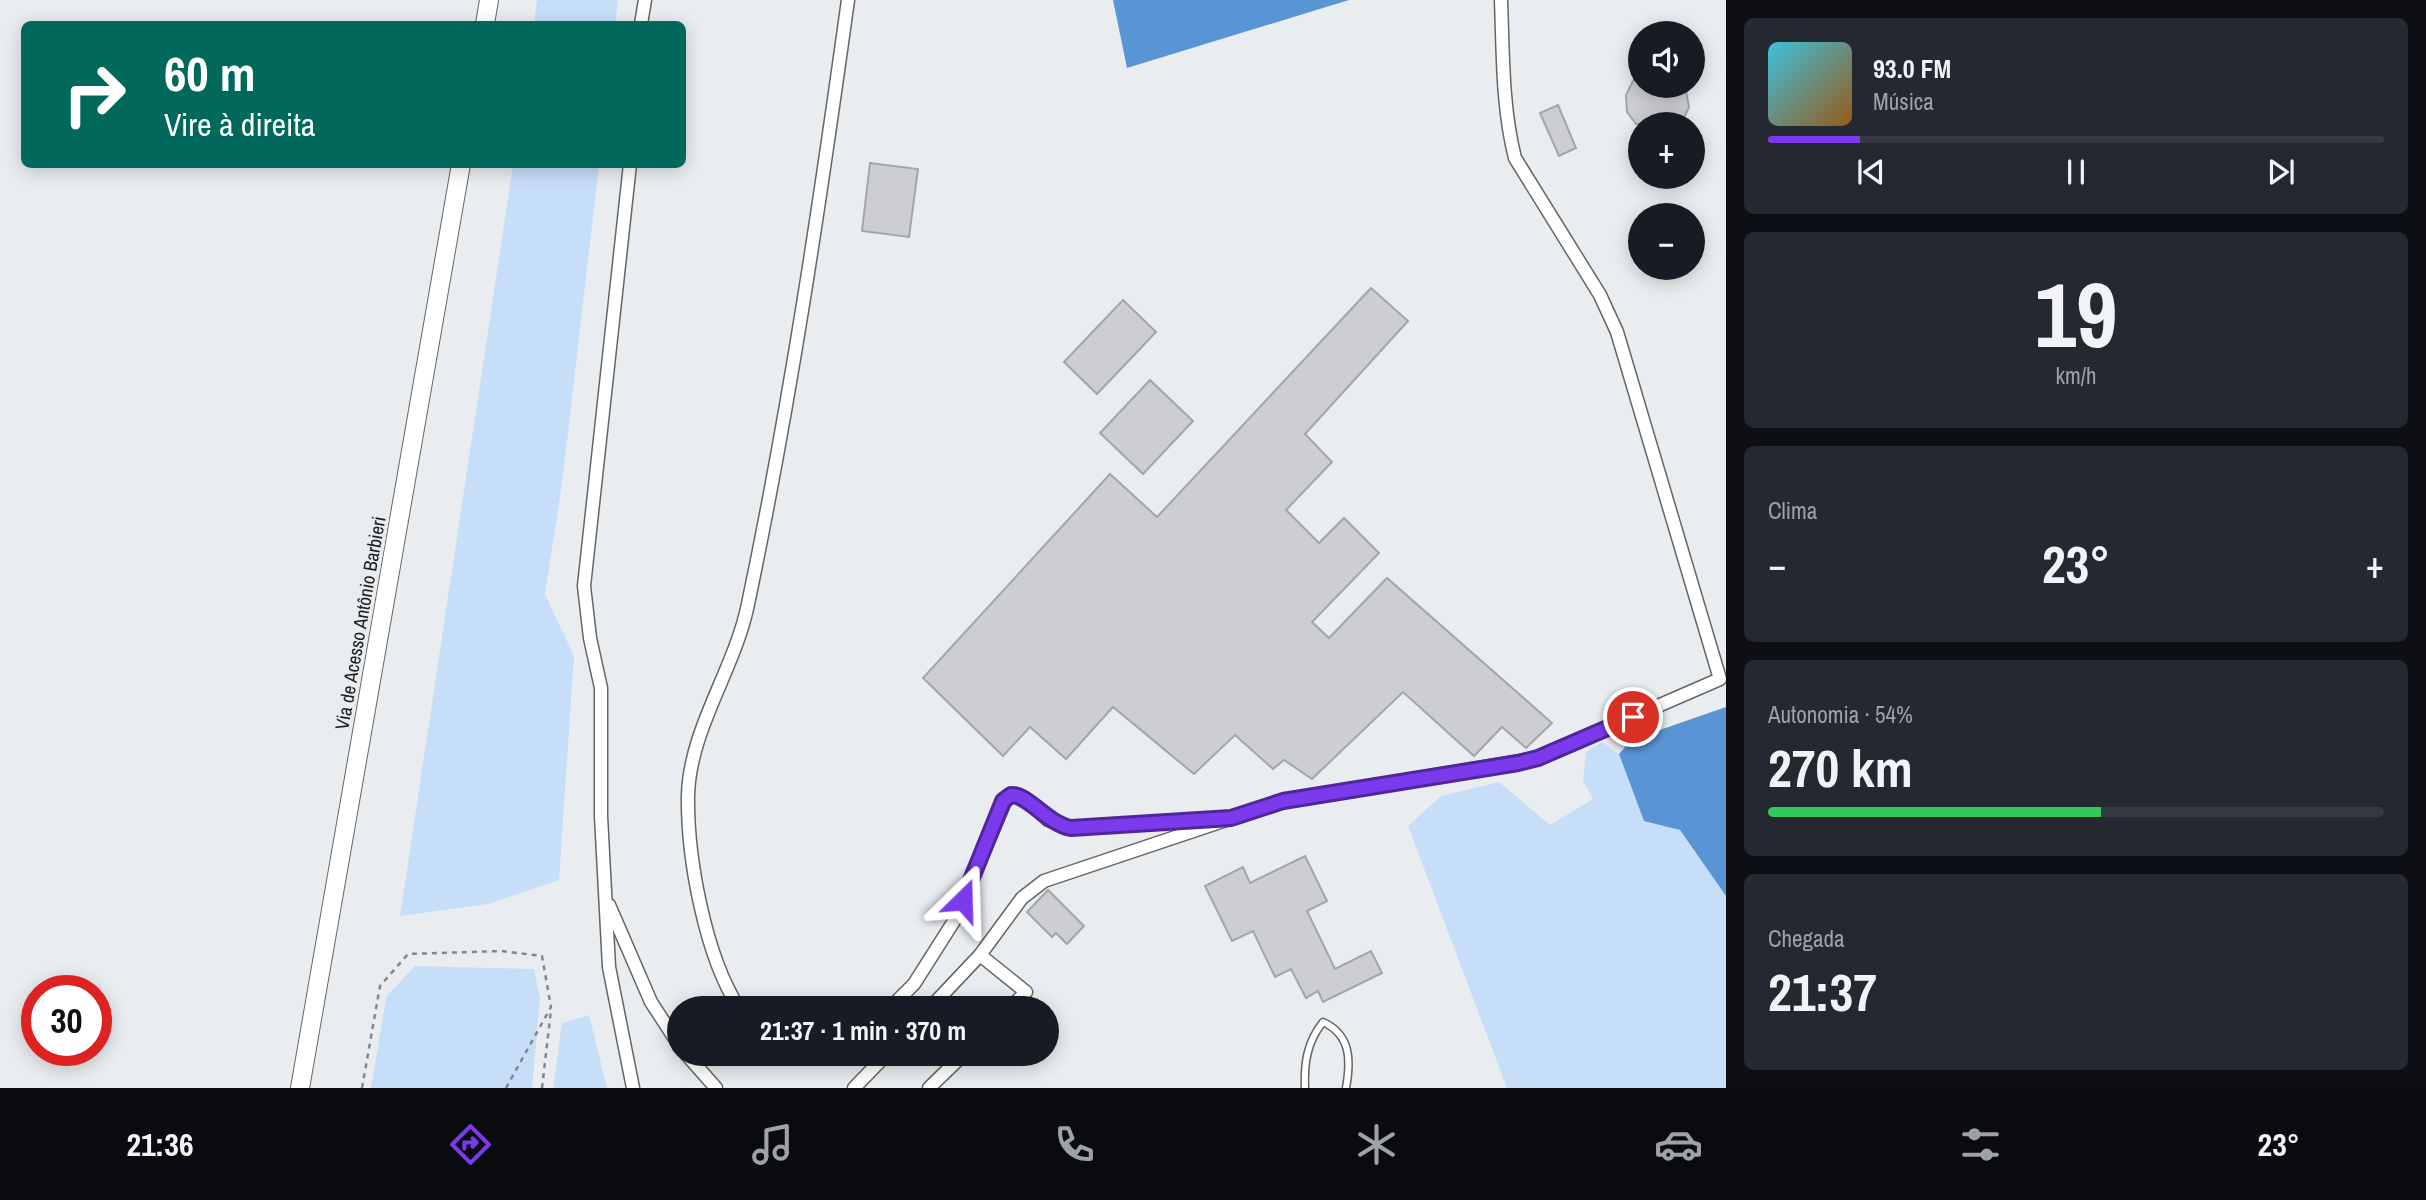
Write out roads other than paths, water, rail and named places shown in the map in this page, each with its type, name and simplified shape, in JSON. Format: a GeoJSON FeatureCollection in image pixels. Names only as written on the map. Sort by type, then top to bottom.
{"type":"FeatureCollection","features":[{"type":"Feature","properties":{"kind":"main road"},"geometry":{"type":"LineString","coordinates":[[486,21],[489,0]]}},
{"type":"Feature","properties":{"kind":"main road","name":"Via de Acesso Antônio Barbieri"},"geometry":{"type":"LineString","coordinates":[[300,1088],[460,168]]}},
{"type":"Feature","properties":{"kind":"street"},"geometry":{"type":"LineString","coordinates":[[642,21],[645,0]]}},
{"type":"Feature","properties":{"kind":"street"},"geometry":{"type":"LineString","coordinates":[[733,996],[720,968],[694,880],[688,793],[699,739],[737,645],[753,582],[821,192],[848,0]]}},
{"type":"Feature","properties":{"kind":"street"},"geometry":{"type":"LineString","coordinates":[[941,996],[980,955],[1022,898],[1044,881],[1283,801],[1538,758],[1723,678],[1617,332],[1600,295],[1515,158],[1506,98],[1501,0]]}},
{"type":"Feature","properties":{"kind":"street"},"geometry":{"type":"LineString","coordinates":[[630,168],[584,586],[590,638],[601,688],[609,967],[633,1088]]}},
{"type":"Feature","properties":{"kind":"street"},"geometry":{"type":"LineString","coordinates":[[902,996],[914,984],[954,921],[1007,797],[1016,794],[1023,797],[1048,820],[1071,828],[1231,818]]}},
{"type":"Feature","properties":{"kind":"street"},"geometry":{"type":"LineString","coordinates":[[605,894],[651,1002],[667,1027]]}},
{"type":"Feature","properties":{"kind":"street"},"geometry":{"type":"LineString","coordinates":[[980,955],[1026,992],[1022,996]]}},
{"type":"Feature","properties":{"kind":"street"},"geometry":{"type":"LineString","coordinates":[[697,1066],[716,1088]]}},
{"type":"Feature","properties":{"kind":"street"},"geometry":{"type":"LineString","coordinates":[[854,1088],[875,1066]]}},
{"type":"Feature","properties":{"kind":"street"},"geometry":{"type":"LineString","coordinates":[[929,1088],[952,1066]]}},
{"type":"Feature","properties":{"kind":"lane"},"geometry":{"type":"LineString","coordinates":[[1305,1088],[1307,1051],[1312,1035],[1323,1022],[1337,1028],[1345,1043],[1349,1073],[1346,1088]]}},
{"type":"Feature","properties":{"kind":"water"},"geometry":{"type":"Polygon","coordinates":[[[1113,0],[1349,0],[1127,68],[1113,0]]]}},
{"type":"Feature","properties":{"kind":"water"},"geometry":{"type":"Polygon","coordinates":[[[1726,707],[1726,896],[1680,830],[1644,821],[1619,754],[1631,740],[1726,707]]]}}]}
